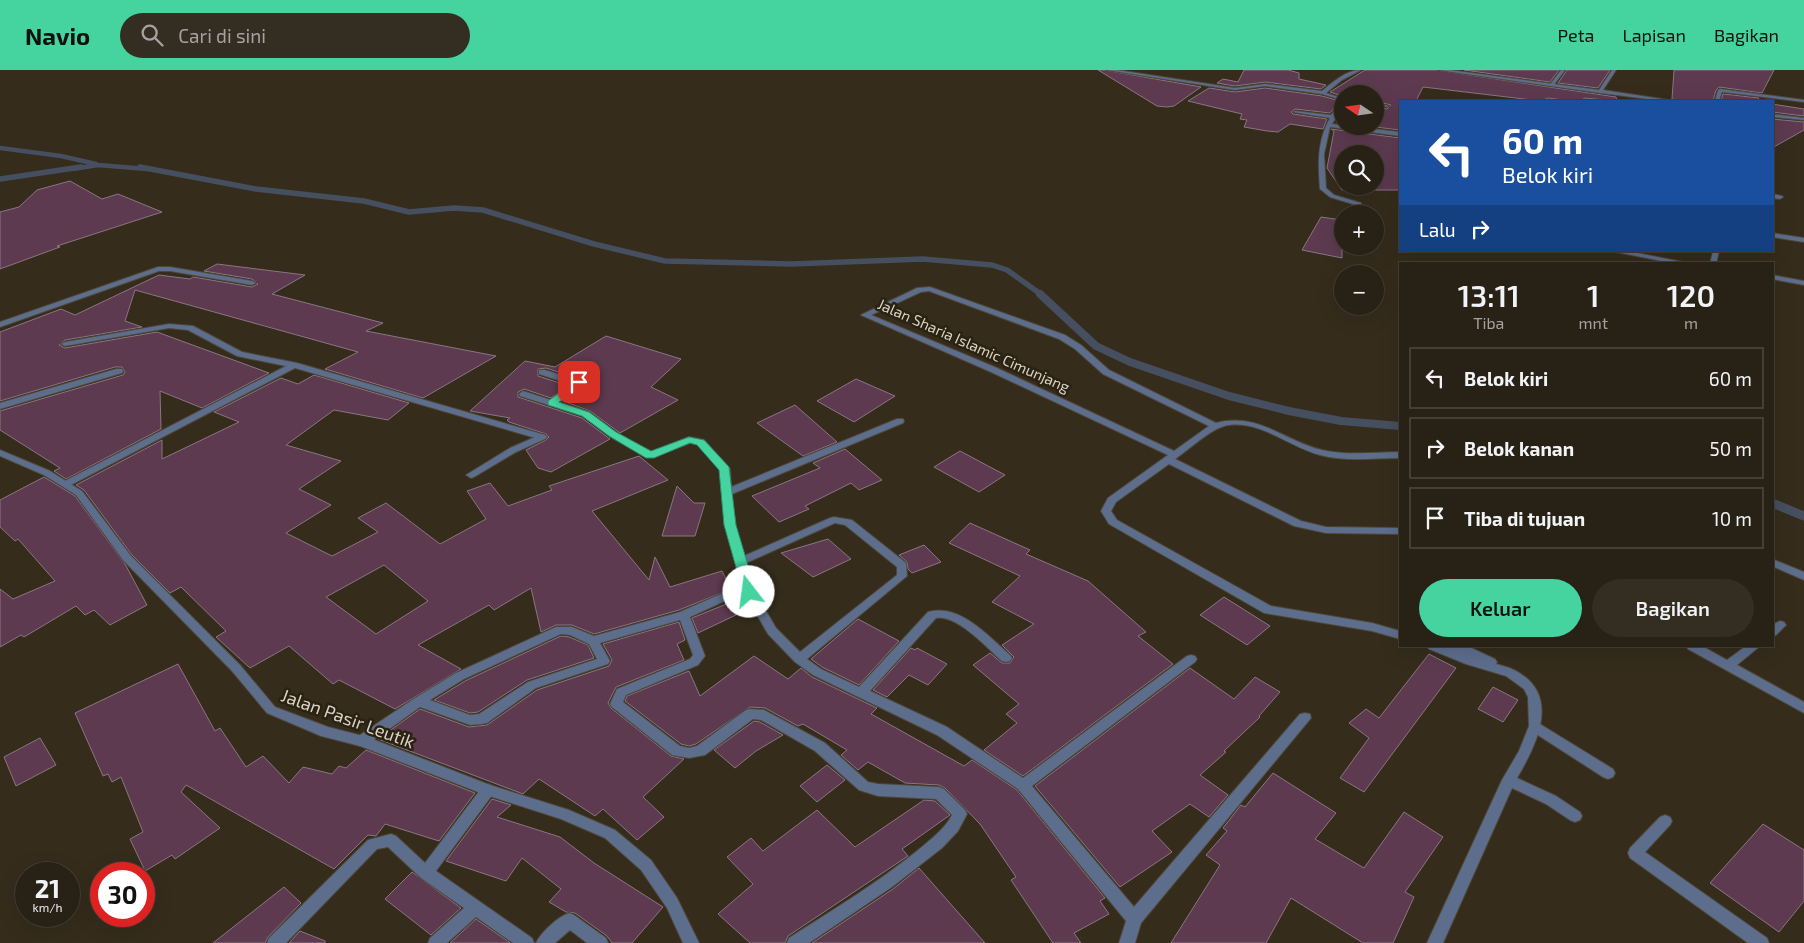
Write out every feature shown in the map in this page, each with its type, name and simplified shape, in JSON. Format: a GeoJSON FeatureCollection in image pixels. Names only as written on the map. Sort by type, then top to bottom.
{"type":"FeatureCollection","features":[{"type":"Feature","properties":{"kind":"street"},"geometry":{"type":"LineString","coordinates":[[1110,70],[1235,89],[1265,85],[1323,93],[1334,96]]}},
{"type":"Feature","properties":{"kind":"street"},"geometry":{"type":"LineString","coordinates":[[1323,93],[1340,79],[1358,70]]}},
{"type":"Feature","properties":{"kind":"street"},"geometry":{"type":"LineString","coordinates":[[1440,70],[1551,85],[1591,93],[1600,92],[1665,100]]}},
{"type":"Feature","properties":{"kind":"street"},"geometry":{"type":"LineString","coordinates":[[1551,85],[1563,70]]}},
{"type":"Feature","properties":{"kind":"street"},"geometry":{"type":"LineString","coordinates":[[1600,92],[1614,70]]}},
{"type":"Feature","properties":{"kind":"street"},"geometry":{"type":"LineString","coordinates":[[1718,100],[1718,91],[1720,90],[1804,101]]}},
{"type":"Feature","properties":{"kind":"street"},"geometry":{"type":"LineString","coordinates":[[1295,112],[1332,117]]}},
{"type":"Feature","properties":{"kind":"street"},"geometry":{"type":"LineString","coordinates":[[1334,114],[1328,125],[1320,157],[1323,189],[1332,196],[1359,204]]}},
{"type":"Feature","properties":{"kind":"street"},"geometry":{"type":"LineString","coordinates":[[1774,114],[1804,119]]}},
{"type":"Feature","properties":{"kind":"street"},"geometry":{"type":"LineString","coordinates":[[1328,125],[1399,134]]}},
{"type":"Feature","properties":{"kind":"street"},"geometry":{"type":"LineString","coordinates":[[1774,196],[1780,197]]}},
{"type":"Feature","properties":{"kind":"street"},"geometry":{"type":"LineString","coordinates":[[1774,236],[1804,240]]}},
{"type":"Feature","properties":{"kind":"street"},"geometry":{"type":"LineString","coordinates":[[1620,252],[1678,262]]}},
{"type":"Feature","properties":{"kind":"street"},"geometry":{"type":"LineString","coordinates":[[0,325],[158,269],[170,268],[252,283]]}},
{"type":"Feature","properties":{"kind":"street"},"geometry":{"type":"LineString","coordinates":[[1774,277],[1804,283]]}},
{"type":"Feature","properties":{"kind":"street","name":"Jalan Sharia Islamic Cimunjang"},"geometry":{"type":"LineString","coordinates":[[1215,426],[1106,372],[1078,347],[1062,337],[930,289],[920,290],[865,315],[994,370],[1172,457],[1298,524],[1326,530],[1399,531]]}},
{"type":"Feature","properties":{"kind":"street"},"geometry":{"type":"LineString","coordinates":[[0,315],[13,320]]}},
{"type":"Feature","properties":{"kind":"street"},"geometry":{"type":"LineString","coordinates":[[65,344],[169,326],[180,326],[190,328],[240,354],[294,365],[542,437],[512,450],[471,475]]}},
{"type":"Feature","properties":{"kind":"street"},"geometry":{"type":"LineString","coordinates":[[66,484],[294,365]]}},
{"type":"Feature","properties":{"kind":"street"},"geometry":{"type":"LineString","coordinates":[[0,406],[119,370]]}},
{"type":"Feature","properties":{"kind":"street"},"geometry":{"type":"LineString","coordinates":[[542,372],[580,383],[552,403]]}},
{"type":"Feature","properties":{"kind":"street"},"geometry":{"type":"LineString","coordinates":[[523,394],[586,414],[612,434],[650,455],[689,440],[700,442],[725,470],[730,525],[749,592],[772,631],[799,659],[817,672],[942,731],[1024,785],[1134,918]]}},
{"type":"Feature","properties":{"kind":"street"},"geometry":{"type":"LineString","coordinates":[[728,492],[900,422]]}},
{"type":"Feature","properties":{"kind":"street"},"geometry":{"type":"LineString","coordinates":[[1399,455],[1342,455],[1322,452],[1308,449],[1259,426],[1224,422],[1215,426],[1112,500],[1106,511],[1112,522],[1268,610],[1399,632]]}},
{"type":"Feature","properties":{"kind":"street","name":"Jalan Pasir Leutik"},"geometry":{"type":"LineString","coordinates":[[0,453],[66,484],[84,499],[127,558],[236,668],[271,710],[326,732],[362,741],[488,790],[564,814],[610,834],[646,865],[672,903],[691,943]]}},
{"type":"Feature","properties":{"kind":"street"},"geometry":{"type":"LineString","coordinates":[[740,561],[834,520],[848,522],[902,566],[902,576],[799,659]]}},
{"type":"Feature","properties":{"kind":"street","name":"Jalan Sharia Islamic Cimunjang"},"geometry":{"type":"LineString","coordinates":[[1383,531],[1399,536]]}},
{"type":"Feature","properties":{"kind":"street"},"geometry":{"type":"LineString","coordinates":[[1774,563],[1804,576]]}},
{"type":"Feature","properties":{"kind":"street"},"geometry":{"type":"LineString","coordinates":[[593,641],[684,615],[727,596],[749,592]]}},
{"type":"Feature","properties":{"kind":"street"},"geometry":{"type":"LineString","coordinates":[[861,692],[932,615],[938,612],[955,616],[1006,658]]}},
{"type":"Feature","properties":{"kind":"street"},"geometry":{"type":"LineString","coordinates":[[684,615],[699,656],[694,662],[621,692],[616,704],[677,751],[690,753],[700,751],[750,714],[764,715],[820,748],[864,786],[878,790],[938,793],[960,814],[958,821],[947,832],[889,883],[795,943]]}},
{"type":"Feature","properties":{"kind":"street"},"geometry":{"type":"LineString","coordinates":[[1372,627],[1399,636]]}},
{"type":"Feature","properties":{"kind":"street"},"geometry":{"type":"LineString","coordinates":[[362,741],[419,702],[460,676],[560,630],[572,631],[593,641],[604,661],[532,685],[482,719],[470,720],[419,702]]}},
{"type":"Feature","properties":{"kind":"street"},"geometry":{"type":"LineString","coordinates":[[1436,647],[1470,661],[1510,673]]}},
{"type":"Feature","properties":{"kind":"street"},"geometry":{"type":"LineString","coordinates":[[1436,943],[1509,780],[1525,752],[1535,726],[1534,696],[1528,686],[1510,673],[1458,647]]}},
{"type":"Feature","properties":{"kind":"street"},"geometry":{"type":"LineString","coordinates":[[1694,647],[1804,708]]}},
{"type":"Feature","properties":{"kind":"street"},"geometry":{"type":"LineString","coordinates":[[1728,666],[1753,647]]}},
{"type":"Feature","properties":{"kind":"street"},"geometry":{"type":"LineString","coordinates":[[1024,785],[1191,659]]}},
{"type":"Feature","properties":{"kind":"street"},"geometry":{"type":"LineString","coordinates":[[1127,943],[1134,918],[1306,718]]}},
{"type":"Feature","properties":{"kind":"street"},"geometry":{"type":"LineString","coordinates":[[1535,726],[1608,773]]}},
{"type":"Feature","properties":{"kind":"street"},"geometry":{"type":"LineString","coordinates":[[1509,780],[1551,800],[1575,816]]}},
{"type":"Feature","properties":{"kind":"street"},"geometry":{"type":"LineString","coordinates":[[426,873],[488,790]]}},
{"type":"Feature","properties":{"kind":"street"},"geometry":{"type":"LineString","coordinates":[[1665,821],[1634,853],[1761,943]]}},
{"type":"Feature","properties":{"kind":"street"},"geometry":{"type":"LineString","coordinates":[[274,943],[373,844],[391,840],[426,873],[526,943]]}},
{"type":"Feature","properties":{"kind":"street"},"geometry":{"type":"LineString","coordinates":[[436,943],[475,908]]}},
{"type":"Feature","properties":{"kind":"street"},"geometry":{"type":"LineString","coordinates":[[544,943],[569,920],[600,943]]}},
{"type":"Feature","properties":{"kind":"building"},"geometry":{"type":"Polygon","coordinates":[[[1098,70],[1201,87],[1174,106],[1157,106],[1098,70]]]}},
{"type":"Feature","properties":{"kind":"building"},"geometry":{"type":"Polygon","coordinates":[[[1244,70],[1288,70],[1299,73],[1299,79],[1326,85],[1321,89],[1265,82],[1235,86],[1217,83],[1223,79],[1238,82],[1244,70]]]}},
{"type":"Feature","properties":{"kind":"building"},"geometry":{"type":"Polygon","coordinates":[[[1365,70],[1436,70],[1616,97],[1617,100],[1584,98],[1583,100],[1563,100],[1548,98],[1533,100],[1423,87],[1416,100],[1399,100],[1399,130],[1384,128],[1384,108],[1387,109],[1391,105],[1384,103],[1384,85],[1341,85],[1365,70]]]}},
{"type":"Feature","properties":{"kind":"building"},"geometry":{"type":"Polygon","coordinates":[[[1464,70],[1559,70],[1550,82],[1464,70]]]}},
{"type":"Feature","properties":{"kind":"building"},"geometry":{"type":"Polygon","coordinates":[[[1567,70],[1610,70],[1598,88],[1558,83],[1567,70]]]}},
{"type":"Feature","properties":{"kind":"building"},"geometry":{"type":"Polygon","coordinates":[[[1674,70],[1774,70],[1762,93],[1719,87],[1716,90],[1713,100],[1672,99],[1674,70]]]}},
{"type":"Feature","properties":{"kind":"building"},"geometry":{"type":"Polygon","coordinates":[[[1209,88],[1235,92],[1265,88],[1334,99],[1334,108],[1330,113],[1295,109],[1291,112],[1293,114],[1327,119],[1323,129],[1290,124],[1278,132],[1244,127],[1247,120],[1240,119],[1242,114],[1188,101],[1209,88]]]}},
{"type":"Feature","properties":{"kind":"building"},"geometry":{"type":"Polygon","coordinates":[[[1723,94],[1759,98],[1758,100],[1721,100],[1723,94]]]}},
{"type":"Feature","properties":{"kind":"building"},"geometry":{"type":"Polygon","coordinates":[[[1774,104],[1804,109],[1804,116],[1774,112],[1774,104]]]}},
{"type":"Feature","properties":{"kind":"building"},"geometry":{"type":"Polygon","coordinates":[[[1774,119],[1804,122],[1804,130],[1774,147],[1774,119]]]}},
{"type":"Feature","properties":{"kind":"building"},"geometry":{"type":"Polygon","coordinates":[[[1334,131],[1334,135],[1377,135],[1399,138],[1399,190],[1384,190],[1384,145],[1334,145],[1334,178],[1327,168],[1334,131]]]}},
{"type":"Feature","properties":{"kind":"building"},"geometry":{"type":"Polygon","coordinates":[[[70,181],[102,199],[118,194],[162,212],[57,246],[60,247],[0,269],[0,212],[19,207],[37,190],[70,181]]]}},
{"type":"Feature","properties":{"kind":"building"},"geometry":{"type":"Polygon","coordinates":[[[1321,217],[1334,219],[1334,255],[1342,255],[1342,258],[1302,250],[1321,217]]]}},
{"type":"Feature","properties":{"kind":"building"},"geometry":{"type":"Polygon","coordinates":[[[217,264],[305,275],[272,294],[383,323],[366,331],[496,356],[423,398],[325,369],[358,352],[135,290],[125,321],[142,327],[65,340],[59,345],[65,348],[157,332],[269,373],[202,408],[160,391],[161,429],[66,479],[54,471],[60,468],[0,430],[0,411],[123,375],[125,372],[122,367],[115,367],[0,401],[0,332],[61,309],[75,315],[159,275],[190,279],[193,277],[252,287],[258,284],[252,279],[204,271],[217,264]]]}},
{"type":"Feature","properties":{"kind":"building"},"geometry":{"type":"Polygon","coordinates":[[[606,336],[681,359],[651,387],[678,400],[620,433],[590,411],[563,401],[584,388],[585,381],[546,368],[538,369],[538,376],[569,386],[551,398],[524,389],[518,392],[518,397],[582,418],[610,439],[551,472],[538,468],[526,450],[546,440],[549,437],[546,434],[509,422],[507,420],[510,418],[470,411],[525,361],[555,367],[606,336]]]}},
{"type":"Feature","properties":{"kind":"building"},"geometry":{"type":"Polygon","coordinates":[[[314,375],[409,403],[388,420],[334,410],[286,445],[341,461],[299,489],[331,505],[286,533],[332,556],[378,532],[358,518],[386,503],[440,544],[486,519],[467,491],[490,483],[508,506],[552,490],[549,486],[639,456],[668,480],[592,511],[649,580],[655,557],[670,587],[722,571],[731,589],[679,610],[594,634],[572,625],[556,625],[541,632],[531,588],[494,610],[489,605],[418,645],[461,669],[395,709],[339,680],[333,684],[289,646],[250,668],[216,637],[226,631],[181,587],[170,593],[132,555],[84,490],[76,485],[162,440],[162,459],[239,422],[214,412],[281,378],[298,384],[314,375]],[[384,565],[326,597],[376,634],[428,601],[384,565]]]}},
{"type":"Feature","properties":{"kind":"building"},"geometry":{"type":"Polygon","coordinates":[[[856,379],[895,396],[854,422],[817,401],[856,379]]]}},
{"type":"Feature","properties":{"kind":"building"},"geometry":{"type":"Polygon","coordinates":[[[795,405],[837,442],[803,456],[757,423],[795,405]]]}},
{"type":"Feature","properties":{"kind":"building"},"geometry":{"type":"Polygon","coordinates":[[[845,449],[882,480],[859,490],[851,483],[805,506],[809,509],[779,522],[752,496],[820,468],[813,463],[845,449]]]}},
{"type":"Feature","properties":{"kind":"building"},"geometry":{"type":"Polygon","coordinates":[[[960,451],[1005,475],[979,492],[934,467],[960,451]]]}},
{"type":"Feature","properties":{"kind":"building"},"geometry":{"type":"Polygon","coordinates":[[[44,477],[75,496],[125,564],[147,605],[110,625],[94,610],[85,615],[76,606],[24,637],[21,635],[0,647],[0,589],[13,599],[55,581],[18,539],[15,541],[0,527],[0,500],[44,477]]]}},
{"type":"Feature","properties":{"kind":"building"},"geometry":{"type":"Polygon","coordinates":[[[677,486],[694,503],[705,503],[695,536],[662,536],[677,486]]]}},
{"type":"Feature","properties":{"kind":"building"},"geometry":{"type":"Polygon","coordinates":[[[970,523],[1030,550],[1026,554],[1088,581],[1146,632],[1138,636],[1173,664],[1023,776],[984,750],[1017,723],[1006,714],[1019,704],[973,665],[990,653],[1002,663],[1010,663],[1014,657],[1002,645],[1034,624],[992,602],[1020,576],[949,543],[970,523]]]}},
{"type":"Feature","properties":{"kind":"building"},"geometry":{"type":"Polygon","coordinates":[[[828,539],[851,559],[813,577],[781,553],[828,539]]]}},
{"type":"Feature","properties":{"kind":"building"},"geometry":{"type":"Polygon","coordinates":[[[924,545],[941,562],[912,573],[908,569],[907,562],[899,555],[924,545]]]}},
{"type":"Feature","properties":{"kind":"building"},"geometry":{"type":"Polygon","coordinates":[[[1224,597],[1270,626],[1247,645],[1200,615],[1224,597]]]}},
{"type":"Feature","properties":{"kind":"building"},"geometry":{"type":"Polygon","coordinates":[[[736,600],[738,614],[698,633],[692,618],[736,600]]]}},
{"type":"Feature","properties":{"kind":"building"},"geometry":{"type":"Polygon","coordinates":[[[858,619],[899,641],[859,685],[822,667],[811,659],[858,619]]]}},
{"type":"Feature","properties":{"kind":"building"},"geometry":{"type":"Polygon","coordinates":[[[679,622],[685,640],[677,644],[684,660],[616,687],[608,703],[611,708],[671,756],[684,759],[643,797],[664,817],[637,840],[603,809],[595,816],[539,779],[523,794],[378,739],[420,709],[469,727],[487,725],[537,690],[609,666],[612,660],[603,644],[679,622]]]}},
{"type":"Feature","properties":{"kind":"building"},"geometry":{"type":"Polygon","coordinates":[[[561,636],[569,637],[588,645],[594,658],[527,680],[478,712],[470,713],[434,700],[465,681],[561,636]]]}},
{"type":"Feature","properties":{"kind":"building"},"geometry":{"type":"Polygon","coordinates":[[[911,648],[915,650],[917,648],[947,664],[928,685],[909,675],[887,697],[873,690],[911,648]]]}},
{"type":"Feature","properties":{"kind":"building"},"geometry":{"type":"Polygon","coordinates":[[[1429,654],[1456,668],[1364,792],[1340,778],[1369,738],[1349,723],[1366,709],[1379,718],[1429,654]]]}},
{"type":"Feature","properties":{"kind":"building"},"geometry":{"type":"Polygon","coordinates":[[[754,656],[788,679],[801,668],[812,677],[877,708],[871,714],[964,766],[972,760],[1017,790],[1105,898],[1100,901],[1109,914],[1074,933],[1081,943],[1053,943],[1011,880],[1016,877],[980,824],[945,788],[939,785],[905,783],[868,762],[858,770],[841,755],[847,750],[803,724],[798,726],[765,708],[750,707],[696,744],[689,746],[681,744],[625,701],[627,696],[689,671],[700,696],[754,656]]]}},
{"type":"Feature","properties":{"kind":"building"},"geometry":{"type":"Polygon","coordinates":[[[178,664],[215,731],[220,728],[246,767],[263,756],[289,783],[303,767],[332,774],[339,766],[346,768],[366,750],[475,793],[439,841],[385,824],[376,836],[368,835],[334,869],[186,785],[181,792],[220,828],[175,859],[172,855],[155,865],[155,862],[141,862],[130,839],[143,832],[121,777],[112,782],[108,774],[103,776],[75,713],[178,664]]]}},
{"type":"Feature","properties":{"kind":"building"},"geometry":{"type":"Polygon","coordinates":[[[1190,668],[1234,699],[1255,677],[1280,692],[1260,717],[1224,751],[1226,752],[1200,775],[1228,795],[1209,817],[1190,804],[1152,831],[1172,852],[1120,887],[1035,786],[1190,668]]]}},
{"type":"Feature","properties":{"kind":"building"},"geometry":{"type":"Polygon","coordinates":[[[1493,687],[1518,700],[1503,722],[1478,709],[1493,687]]]}},
{"type":"Feature","properties":{"kind":"building"},"geometry":{"type":"Polygon","coordinates":[[[754,721],[760,722],[783,735],[756,751],[735,768],[714,750],[754,721]]]}},
{"type":"Feature","properties":{"kind":"building"},"geometry":{"type":"Polygon","coordinates":[[[40,738],[56,765],[16,786],[4,757],[40,738]]]}},
{"type":"Feature","properties":{"kind":"building"},"geometry":{"type":"Polygon","coordinates":[[[827,765],[845,780],[817,802],[800,786],[827,765]]]}},
{"type":"Feature","properties":{"kind":"building"},"geometry":{"type":"Polygon","coordinates":[[[1273,773],[1336,813],[1315,839],[1364,868],[1404,812],[1443,837],[1405,892],[1414,897],[1393,943],[1363,943],[1291,898],[1266,943],[1171,943],[1220,865],[1206,855],[1227,831],[1223,828],[1241,805],[1245,807],[1273,773]]]}},
{"type":"Feature","properties":{"kind":"building"},"geometry":{"type":"Polygon","coordinates":[[[492,799],[511,805],[497,817],[560,837],[594,863],[663,907],[632,943],[612,943],[607,936],[575,913],[566,912],[549,902],[561,889],[522,858],[506,881],[446,861],[492,799]]]}},
{"type":"Feature","properties":{"kind":"building"},"geometry":{"type":"Polygon","coordinates":[[[924,800],[935,801],[950,815],[902,849],[908,856],[788,936],[785,943],[750,943],[718,914],[753,884],[727,857],[751,838],[763,851],[817,810],[855,847],[924,800]]]}},
{"type":"Feature","properties":{"kind":"building"},"geometry":{"type":"Polygon","coordinates":[[[1763,824],[1804,850],[1804,901],[1779,932],[1710,883],[1763,824]]]}},
{"type":"Feature","properties":{"kind":"building"},"geometry":{"type":"Polygon","coordinates":[[[919,868],[985,943],[812,943],[893,889],[919,868]]]}},
{"type":"Feature","properties":{"kind":"building"},"geometry":{"type":"Polygon","coordinates":[[[412,872],[461,908],[431,935],[385,899],[412,872]]]}},
{"type":"Feature","properties":{"kind":"building"},"geometry":{"type":"Polygon","coordinates":[[[284,887],[301,903],[268,937],[265,943],[213,943],[284,887]]]}},
{"type":"Feature","properties":{"kind":"building"},"geometry":{"type":"Polygon","coordinates":[[[476,919],[509,942],[510,943],[450,943],[476,919]]]}},
{"type":"Feature","properties":{"kind":"building"},"geometry":{"type":"Polygon","coordinates":[[[300,931],[325,941],[325,943],[289,943],[300,931]]]}},
{"type":"Feature","properties":{"kind":"waterway"},"geometry":{"type":"LineString","coordinates":[[0,148],[61,156],[96,164]]}},
{"type":"Feature","properties":{"kind":"waterway"},"geometry":{"type":"LineString","coordinates":[[73,169],[98,165],[147,169]]}},
{"type":"Feature","properties":{"kind":"waterway"},"geometry":{"type":"LineString","coordinates":[[0,179],[81,167]]}},
{"type":"Feature","properties":{"kind":"waterway"},"geometry":{"type":"LineString","coordinates":[[140,167],[256,189],[364,201],[409,212],[454,208],[483,210],[594,244],[665,261],[792,264],[923,259],[992,265],[1007,270],[1042,295]]}},
{"type":"Feature","properties":{"kind":"waterway"},"geometry":{"type":"LineString","coordinates":[[1040,294],[1096,346],[1130,362],[1229,396],[1289,411],[1341,421],[1399,426]]}},
{"type":"Feature","properties":{"kind":"waterway"},"geometry":{"type":"LineString","coordinates":[[1774,504],[1804,516]]}},
{"type":"Feature","properties":{"kind":"route"},"geometry":{"type":"LineString","coordinates":[[579,382],[580,384],[552,403],[586,414],[612,434],[650,455],[689,440],[700,442],[725,470],[730,525],[749,592]]}}]}
